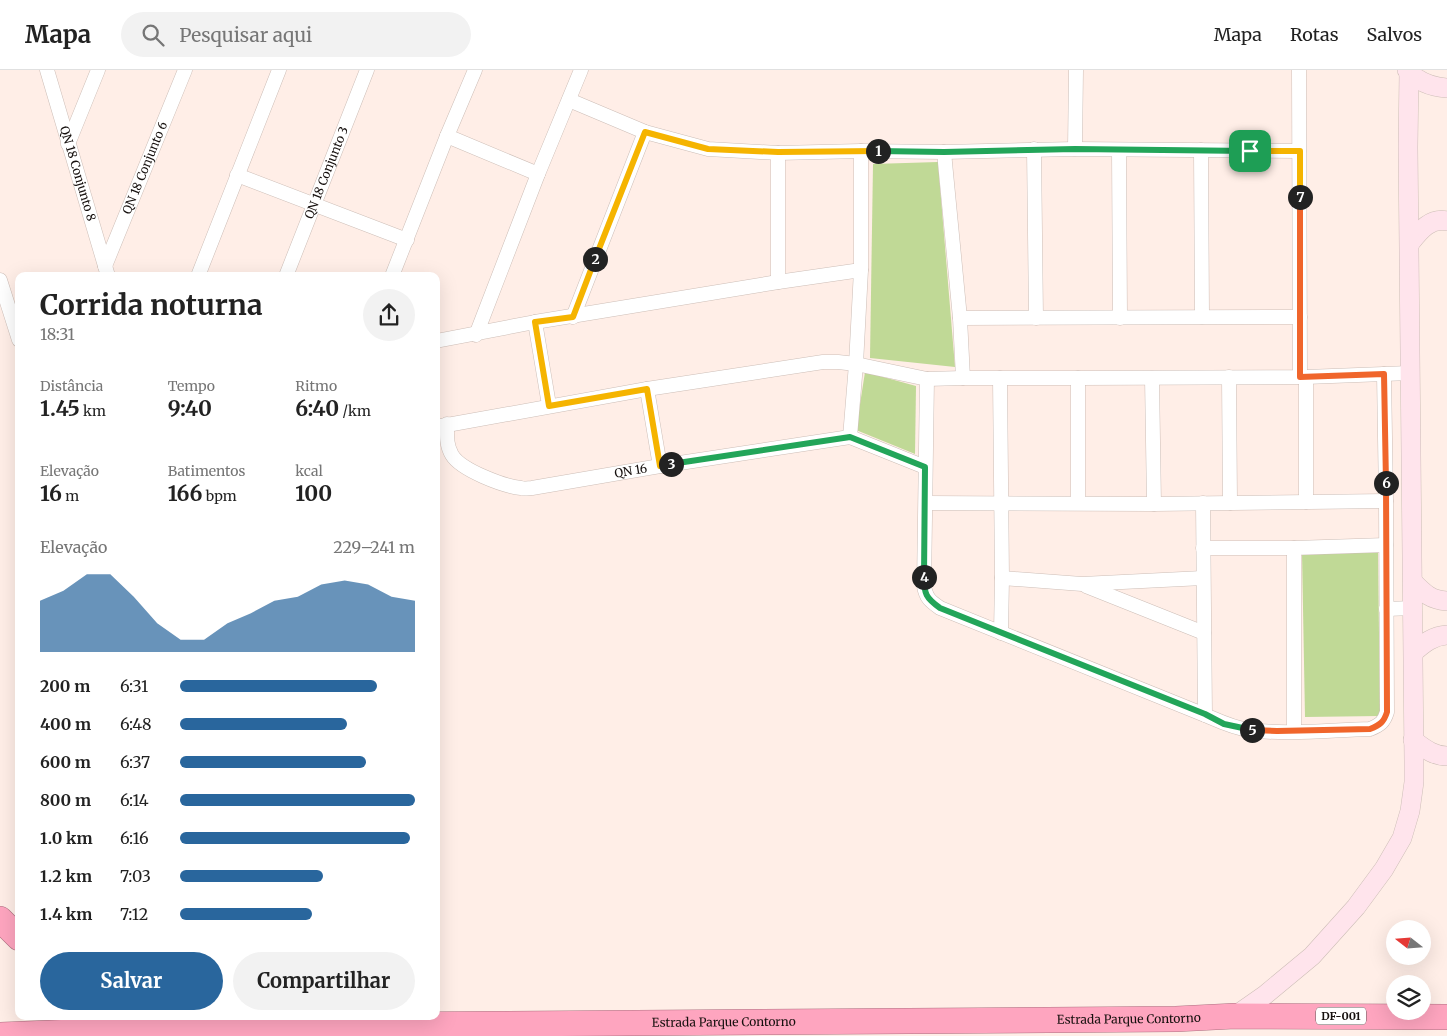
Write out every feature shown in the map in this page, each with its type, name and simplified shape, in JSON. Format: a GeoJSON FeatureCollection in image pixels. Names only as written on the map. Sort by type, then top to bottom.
{"type":"FeatureCollection","features":[{"type":"Feature","properties":{"kind":"highway"},"geometry":{"type":"LineString","coordinates":[[0,919],[15,934]]}},
{"type":"Feature","properties":{"kind":"highway","name":"Estrada Parque Contorno"},"geometry":{"type":"LineString","coordinates":[[0,1035],[220,1026],[1174,1027],[1235,1016],[1447,1017]]}},
{"type":"Feature","properties":{"kind":"highway"},"geometry":{"type":"LineString","coordinates":[[195,1020],[220,1026]]}},
{"type":"Feature","properties":{"kind":"main road"},"geometry":{"type":"LineString","coordinates":[[1408,71],[1422,82],[1435,87],[1447,88]]}},
{"type":"Feature","properties":{"kind":"main road"},"geometry":{"type":"LineString","coordinates":[[1235,1016],[1265,995],[1312,956],[1356,907],[1384,869],[1402,838],[1410,811],[1414,782],[1414,583],[1410,373],[1408,71]]}},
{"type":"Feature","properties":{"kind":"main road"},"geometry":{"type":"LineString","coordinates":[[1410,243],[1421,229],[1433,222],[1447,221]]}},
{"type":"Feature","properties":{"kind":"main road"},"geometry":{"type":"LineString","coordinates":[[1414,583],[1426,595],[1437,600],[1447,601]]}},
{"type":"Feature","properties":{"kind":"main road"},"geometry":{"type":"LineString","coordinates":[[1414,652],[1425,642],[1436,636],[1447,634]]}},
{"type":"Feature","properties":{"kind":"main road"},"geometry":{"type":"LineString","coordinates":[[1413,740],[1429,752],[1447,756]]}},
{"type":"Feature","properties":{"kind":"street","name":"QN 18 Conjunto 8"},"geometry":{"type":"LineString","coordinates":[[47,70],[107,271]]}},
{"type":"Feature","properties":{"kind":"street"},"geometry":{"type":"LineString","coordinates":[[68,144],[98,70]]}},
{"type":"Feature","properties":{"kind":"street","name":"QN 18 Conjunto 6"},"geometry":{"type":"LineString","coordinates":[[107,271],[185,70]]}},
{"type":"Feature","properties":{"kind":"street"},"geometry":{"type":"LineString","coordinates":[[200,272],[279,70]]}},
{"type":"Feature","properties":{"kind":"street","name":"QN 18 Conjunto 3"},"geometry":{"type":"LineString","coordinates":[[288,272],[367,70]]}},
{"type":"Feature","properties":{"kind":"street"},"geometry":{"type":"LineString","coordinates":[[394,272],[475,70]]}},
{"type":"Feature","properties":{"kind":"street"},"geometry":{"type":"LineString","coordinates":[[476,335],[538,174],[581,70]]}},
{"type":"Feature","properties":{"kind":"street"},"geometry":{"type":"LineString","coordinates":[[1075,149],[1076,70]]}},
{"type":"Feature","properties":{"kind":"street"},"geometry":{"type":"LineString","coordinates":[[1299,70],[1300,317],[1306,502]]}},
{"type":"Feature","properties":{"kind":"street"},"geometry":{"type":"LineString","coordinates":[[570,100],[645,132],[708,149],[778,152],[944,152],[1034,149],[1300,151]]}},
{"type":"Feature","properties":{"kind":"street"},"geometry":{"type":"LineString","coordinates":[[573,317],[645,132]]}},
{"type":"Feature","properties":{"kind":"street"},"geometry":{"type":"LineString","coordinates":[[447,136],[538,174]]}},
{"type":"Feature","properties":{"kind":"street"},"geometry":{"type":"LineString","coordinates":[[1034,149],[1036,318]]}},
{"type":"Feature","properties":{"kind":"street"},"geometry":{"type":"LineString","coordinates":[[1118,150],[1120,318]]}},
{"type":"Feature","properties":{"kind":"street"},"geometry":{"type":"LineString","coordinates":[[1201,150],[1202,317]]}},
{"type":"Feature","properties":{"kind":"street"},"geometry":{"type":"LineString","coordinates":[[861,151],[861,270],[850,437],[925,467]]}},
{"type":"Feature","properties":{"kind":"street"},"geometry":{"type":"LineString","coordinates":[[778,152],[778,282]]}},
{"type":"Feature","properties":{"kind":"street"},"geometry":{"type":"LineString","coordinates":[[944,152],[960,318],[963,378]]}},
{"type":"Feature","properties":{"kind":"street"},"geometry":{"type":"LineString","coordinates":[[238,175],[407,240]]}},
{"type":"Feature","properties":{"kind":"street"},"geometry":{"type":"LineString","coordinates":[[440,341],[535,322],[861,270]]}},
{"type":"Feature","properties":{"kind":"street"},"geometry":{"type":"LineString","coordinates":[[0,280],[15,327]]}},
{"type":"Feature","properties":{"kind":"street"},"geometry":{"type":"LineString","coordinates":[[960,318],[1300,317]]}},
{"type":"Feature","properties":{"kind":"street"},"geometry":{"type":"LineString","coordinates":[[535,322],[549,406]]}},
{"type":"Feature","properties":{"kind":"street"},"geometry":{"type":"LineString","coordinates":[[441,426],[647,389],[823,362],[856,364],[927,379],[1303,377],[1410,373]]}},
{"type":"Feature","properties":{"kind":"street"},"geometry":{"type":"LineString","coordinates":[[927,379],[924,586],[925,594],[931,602],[940,608],[1205,714],[1224,724],[1248,730],[1294,731],[1370,729],[1379,726],[1387,712],[1384,374]]}},
{"type":"Feature","properties":{"kind":"street"},"geometry":{"type":"LineString","coordinates":[[1229,377],[1230,502]]}},
{"type":"Feature","properties":{"kind":"street"},"geometry":{"type":"LineString","coordinates":[[1000,378],[1002,504],[1001,633]]}},
{"type":"Feature","properties":{"kind":"street"},"geometry":{"type":"LineString","coordinates":[[1078,378],[1078,503]]}},
{"type":"Feature","properties":{"kind":"street"},"geometry":{"type":"LineString","coordinates":[[1152,378],[1154,504]]}},
{"type":"Feature","properties":{"kind":"street"},"geometry":{"type":"LineString","coordinates":[[647,389],[660,466]]}},
{"type":"Feature","properties":{"kind":"street","name":"QN 16"},"geometry":{"type":"LineString","coordinates":[[441,426],[452,455],[460,464],[481,475],[521,488],[532,488],[850,437]]}},
{"type":"Feature","properties":{"kind":"street"},"geometry":{"type":"LineString","coordinates":[[926,503],[1154,504],[1386,501]]}},
{"type":"Feature","properties":{"kind":"street"},"geometry":{"type":"LineString","coordinates":[[1203,503],[1205,714]]}},
{"type":"Feature","properties":{"kind":"street"},"geometry":{"type":"LineString","coordinates":[[1203,548],[1386,545]]}},
{"type":"Feature","properties":{"kind":"street"},"geometry":{"type":"LineString","coordinates":[[1294,548],[1294,731]]}},
{"type":"Feature","properties":{"kind":"street"},"geometry":{"type":"LineString","coordinates":[[1002,578],[1082,584],[1203,578]]}},
{"type":"Feature","properties":{"kind":"street"},"geometry":{"type":"LineString","coordinates":[[1082,584],[1204,633]]}},
{"type":"Feature","properties":{"kind":"street"},"geometry":{"type":"LineString","coordinates":[[1386,609],[1414,608]]}},
{"type":"Feature","properties":{"kind":"green space"},"geometry":{"type":"Polygon","coordinates":[[[938,162],[955,367],[870,358],[873,164],[938,162]]]}},
{"type":"Feature","properties":{"kind":"green space"},"geometry":{"type":"Polygon","coordinates":[[[865,372],[916,386],[915,454],[856,430],[865,372]]]}},
{"type":"Feature","properties":{"kind":"green space"},"geometry":{"type":"Polygon","coordinates":[[[1378,552],[1380,716],[1305,717],[1302,553],[1378,552]]]}},
{"type":"Feature","properties":{"kind":"route"},"geometry":{"type":"LineString","coordinates":[[645,132],[708,149],[778,152],[944,152],[1034,149],[1250,151],[1300,151],[1300,377],[1384,374],[1387,712],[1379,726],[1370,729],[1277,731],[1248,730],[1224,724],[1205,714],[940,608],[931,602],[925,594],[924,586],[925,467],[850,437],[660,466],[647,389],[549,406],[535,322],[573,317],[645,132]]}}]}
